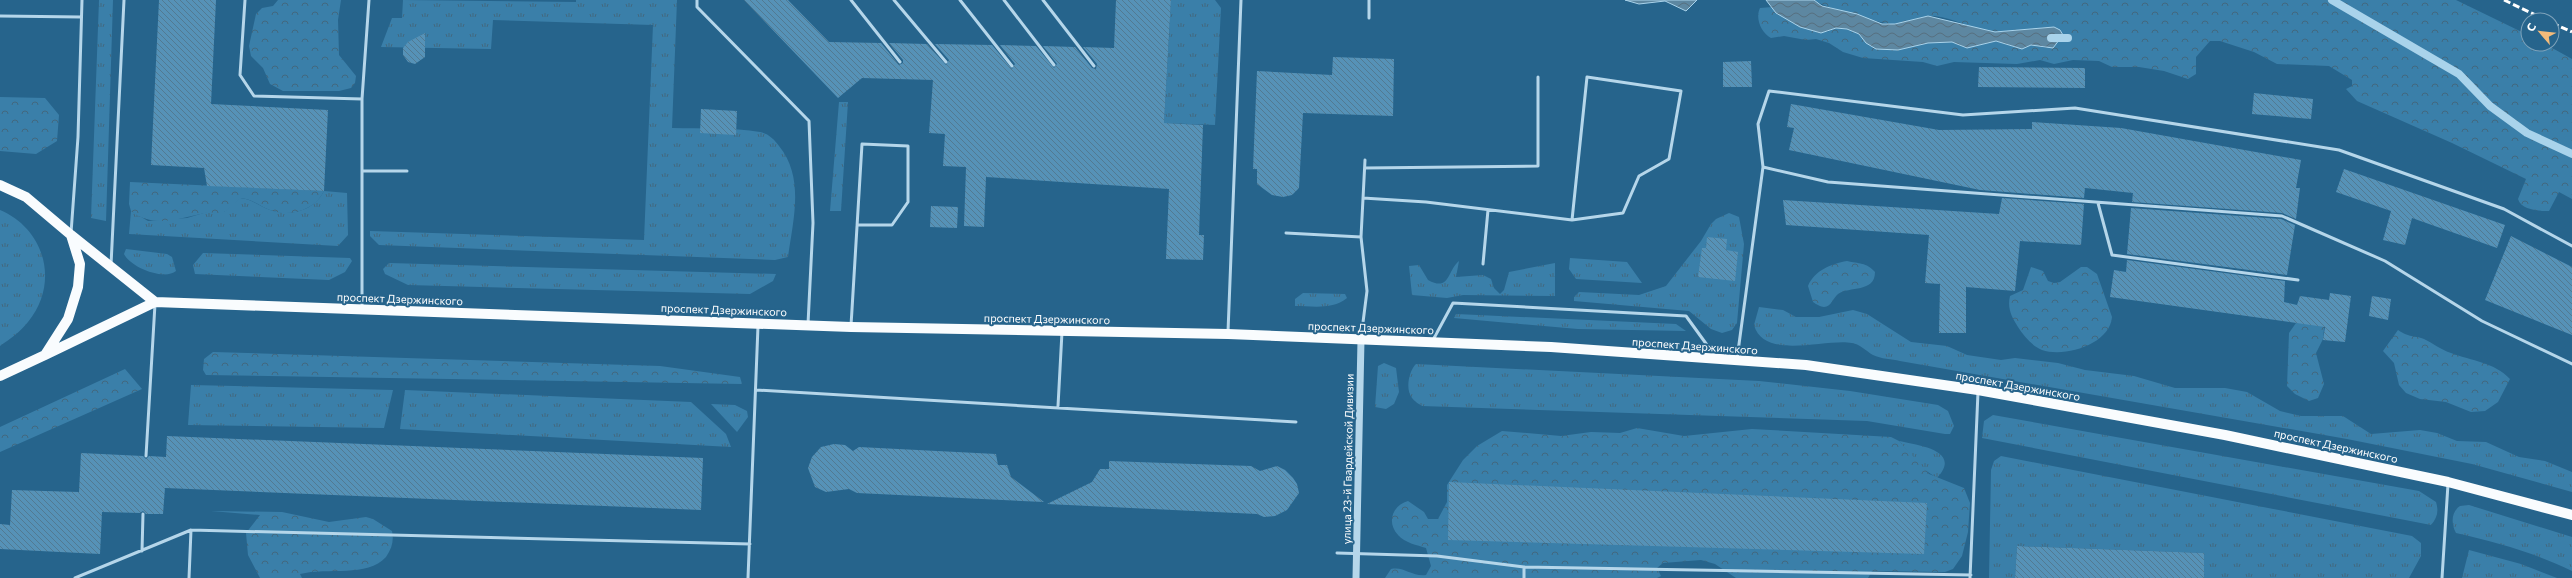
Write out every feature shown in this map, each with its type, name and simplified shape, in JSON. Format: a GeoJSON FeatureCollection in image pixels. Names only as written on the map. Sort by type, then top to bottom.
{"type":"FeatureCollection","features":[{"type":"Feature","properties":{"kind":"main road"},"geometry":{"type":"LineString","coordinates":[[0,185],[26,197],[111,268],[155,302],[0,376]]}},
{"type":"Feature","properties":{"kind":"main road"},"geometry":{"type":"LineString","coordinates":[[45,355],[68,319],[78,287],[80,264],[71,235]]}},
{"type":"Feature","properties":{"kind":"main road","name":"проспект Дзержинского"},"geometry":{"type":"LineString","coordinates":[[155,302],[851,327],[1228,334],[1361,340],[1433,341],[1718,361],[1737,360],[1814,366],[1978,390],[2225,436],[2448,482],[2572,515]]}},
{"type":"Feature","properties":{"kind":"street","name":"улица 23-й Гвардейской Дивизии"},"geometry":{"type":"LineString","coordinates":[[1356,578],[1358,554],[1361,340]]}},
{"type":"Feature","properties":{"kind":"lane"},"geometry":{"type":"LineString","coordinates":[[71,235],[78,137],[82,0]]}},
{"type":"Feature","properties":{"kind":"lane"},"geometry":{"type":"LineString","coordinates":[[111,268],[124,0]]}},
{"type":"Feature","properties":{"kind":"lane"},"geometry":{"type":"LineString","coordinates":[[245,0],[240,75],[254,96],[362,99]]}},
{"type":"Feature","properties":{"kind":"lane"},"geometry":{"type":"LineString","coordinates":[[362,309],[362,99],[369,0]]}},
{"type":"Feature","properties":{"kind":"lane"},"geometry":{"type":"LineString","coordinates":[[696,0],[697,7],[809,121],[813,223],[807,325]]}},
{"type":"Feature","properties":{"kind":"lane"},"geometry":{"type":"LineString","coordinates":[[851,0],[900,62]]}},
{"type":"Feature","properties":{"kind":"lane"},"geometry":{"type":"LineString","coordinates":[[894,0],[946,62]]}},
{"type":"Feature","properties":{"kind":"lane"},"geometry":{"type":"LineString","coordinates":[[960,0],[1012,66]]}},
{"type":"Feature","properties":{"kind":"lane"},"geometry":{"type":"LineString","coordinates":[[1004,0],[1054,65]]}},
{"type":"Feature","properties":{"kind":"lane"},"geometry":{"type":"LineString","coordinates":[[1042,0],[1094,66]]}},
{"type":"Feature","properties":{"kind":"lane"},"geometry":{"type":"LineString","coordinates":[[1228,334],[1241,0]]}},
{"type":"Feature","properties":{"kind":"lane"},"geometry":{"type":"LineString","coordinates":[[1368,18],[1369,0]]}},
{"type":"Feature","properties":{"kind":"lane"},"geometry":{"type":"LineString","coordinates":[[0,16],[81,17]]}},
{"type":"Feature","properties":{"kind":"lane"},"geometry":{"type":"LineString","coordinates":[[1365,168],[1538,166],[1538,77]]}},
{"type":"Feature","properties":{"kind":"lane"},"geometry":{"type":"LineString","coordinates":[[1363,198],[1426,202],[1572,220],[1623,213],[1639,176],[1669,159],[1681,91],[1587,77],[1572,220]]}},
{"type":"Feature","properties":{"kind":"lane"},"geometry":{"type":"LineString","coordinates":[[1737,360],[1763,168],[1758,124],[1769,91],[1963,115],[2075,108],[2339,150],[2504,209],[2572,246]]}},
{"type":"Feature","properties":{"kind":"lane"},"geometry":{"type":"LineString","coordinates":[[851,327],[857,225],[862,144],[908,146],[908,202],[892,225],[857,225]]}},
{"type":"Feature","properties":{"kind":"lane"},"geometry":{"type":"LineString","coordinates":[[1361,340],[1367,291],[1361,237],[1365,160]]}},
{"type":"Feature","properties":{"kind":"lane"},"geometry":{"type":"LineString","coordinates":[[1763,168],[1828,182],[2282,216],[2385,261],[2482,322],[2572,364]]}},
{"type":"Feature","properties":{"kind":"lane"},"geometry":{"type":"LineString","coordinates":[[362,170],[407,171]]}},
{"type":"Feature","properties":{"kind":"lane"},"geometry":{"type":"LineString","coordinates":[[2098,203],[2112,255],[2298,280]]}},
{"type":"Feature","properties":{"kind":"lane"},"geometry":{"type":"LineString","coordinates":[[1483,264],[1488,210]]}},
{"type":"Feature","properties":{"kind":"lane"},"geometry":{"type":"LineString","coordinates":[[1286,233],[1361,237]]}},
{"type":"Feature","properties":{"kind":"lane"},"geometry":{"type":"LineString","coordinates":[[146,456],[155,302]]}},
{"type":"Feature","properties":{"kind":"lane"},"geometry":{"type":"LineString","coordinates":[[1433,341],[1453,303],[1686,316],[1718,361]]}},
{"type":"Feature","properties":{"kind":"lane"},"geometry":{"type":"LineString","coordinates":[[748,578],[758,324]]}},
{"type":"Feature","properties":{"kind":"lane"},"geometry":{"type":"LineString","coordinates":[[1058,406],[1062,331]]}},
{"type":"Feature","properties":{"kind":"lane"},"geometry":{"type":"LineString","coordinates":[[756,390],[1058,406],[1296,422]]}},
{"type":"Feature","properties":{"kind":"lane"},"geometry":{"type":"LineString","coordinates":[[1337,553],[1437,556],[1524,567],[1971,576],[1978,390]]}},
{"type":"Feature","properties":{"kind":"lane"},"geometry":{"type":"LineString","coordinates":[[2442,578],[2448,482]]}},
{"type":"Feature","properties":{"kind":"lane"},"geometry":{"type":"LineString","coordinates":[[142,551],[143,514]]}},
{"type":"Feature","properties":{"kind":"lane"},"geometry":{"type":"LineString","coordinates":[[75,578],[191,530],[750,544]]}},
{"type":"Feature","properties":{"kind":"lane"},"geometry":{"type":"LineString","coordinates":[[189,578],[191,530]]}},
{"type":"Feature","properties":{"kind":"lane"},"geometry":{"type":"LineString","coordinates":[[1524,567],[1524,578]]}},
{"type":"Feature","properties":{"kind":"green space"},"geometry":{"type":"Polygon","coordinates":[[[99,0],[113,0],[106,221],[91,218],[99,0]]]}},
{"type":"Feature","properties":{"kind":"green space"},"geometry":{"type":"Polygon","coordinates":[[[278,0],[341,0],[338,20],[339,55],[356,76],[355,83],[351,88],[339,91],[283,91],[270,84],[263,68],[251,56],[249,46],[256,14],[262,8],[273,6],[278,0]]]}},
{"type":"Feature","properties":{"kind":"green space"},"geometry":{"type":"Polygon","coordinates":[[[403,0],[576,2],[576,0],[677,0],[672,128],[749,130],[766,134],[775,141],[787,158],[795,185],[794,214],[788,257],[775,260],[379,245],[370,236],[370,231],[644,240],[653,25],[493,20],[491,49],[381,47],[392,18],[402,18],[403,0]]]}},
{"type":"Feature","properties":{"kind":"green space"},"geometry":{"type":"Polygon","coordinates":[[[1171,0],[1215,0],[1221,8],[1215,125],[1164,123],[1171,0]]]}},
{"type":"Feature","properties":{"kind":"green space"},"geometry":{"type":"Polygon","coordinates":[[[1814,0],[2456,0],[2520,31],[2520,52],[2559,52],[2572,59],[2572,199],[2559,192],[2549,211],[2526,208],[2518,199],[2526,179],[2452,143],[2357,101],[2346,89],[2352,86],[2352,80],[2329,66],[2277,64],[2254,52],[2220,41],[2210,41],[2196,57],[2196,74],[2188,79],[2164,71],[2139,67],[2112,67],[2099,61],[2073,60],[2054,64],[2040,60],[2017,64],[1954,62],[1937,66],[1923,62],[1863,58],[1843,52],[1829,43],[1816,39],[1806,40],[1784,36],[1771,38],[1764,33],[1760,25],[1758,16],[1760,8],[1773,7],[1776,13],[1827,32],[1836,28],[1847,29],[1859,34],[1871,46],[1891,50],[1928,43],[1952,42],[1961,46],[1971,46],[1996,41],[2017,48],[2031,45],[2047,48],[2054,27],[2007,32],[1991,32],[1935,16],[1888,24],[1819,3],[1814,0]]]}},
{"type":"Feature","properties":{"kind":"green space"},"geometry":{"type":"Polygon","coordinates":[[[0,97],[45,98],[59,115],[57,141],[36,154],[0,151],[0,97]]]}},
{"type":"Feature","properties":{"kind":"green space"},"geometry":{"type":"Polygon","coordinates":[[[839,102],[848,102],[841,211],[830,211],[839,102]]]}},
{"type":"Feature","properties":{"kind":"green space"},"geometry":{"type":"Polygon","coordinates":[[[130,182],[324,191],[315,203],[301,211],[294,213],[270,210],[249,200],[241,198],[222,213],[207,213],[167,221],[158,221],[149,220],[131,211],[129,204],[130,182]]]}},
{"type":"Feature","properties":{"kind":"green space"},"geometry":{"type":"Polygon","coordinates":[[[324,191],[347,193],[348,235],[338,246],[129,234],[131,211],[148,221],[187,218],[207,212],[224,212],[240,198],[252,201],[270,210],[285,213],[301,211],[308,208],[320,198],[324,191]]]}},
{"type":"Feature","properties":{"kind":"green space"},"geometry":{"type":"Polygon","coordinates":[[[0,210],[15,219],[28,230],[37,244],[43,258],[45,274],[43,291],[38,307],[25,326],[0,346],[0,210]]]}},
{"type":"Feature","properties":{"kind":"green space"},"geometry":{"type":"Polygon","coordinates":[[[1729,213],[1739,217],[1744,244],[1737,323],[1732,330],[1722,333],[1711,329],[1689,311],[1574,301],[1574,297],[1579,292],[1639,295],[1666,286],[1701,241],[1711,224],[1716,219],[1729,213]]]}},
{"type":"Feature","properties":{"kind":"green space"},"geometry":{"type":"Polygon","coordinates":[[[126,249],[167,254],[172,257],[176,271],[171,274],[164,274],[140,268],[127,259],[124,254],[126,249]]]}},
{"type":"Feature","properties":{"kind":"green space"},"geometry":{"type":"Polygon","coordinates":[[[203,253],[350,258],[352,261],[345,272],[329,280],[195,274],[193,265],[203,253]]]}},
{"type":"Feature","properties":{"kind":"green space"},"geometry":{"type":"Polygon","coordinates":[[[1570,258],[1627,262],[1642,283],[1576,279],[1569,269],[1570,258]]]}},
{"type":"Feature","properties":{"kind":"green space"},"geometry":{"type":"Polygon","coordinates":[[[1459,261],[1456,277],[1483,275],[1491,279],[1494,288],[1500,294],[1504,290],[1509,272],[1555,263],[1555,296],[1463,295],[1447,298],[1412,295],[1409,266],[1419,265],[1428,280],[1440,284],[1447,279],[1459,261]]]}},
{"type":"Feature","properties":{"kind":"green space"},"geometry":{"type":"Polygon","coordinates":[[[1847,261],[1869,266],[1875,272],[1874,279],[1871,283],[1861,288],[1838,294],[1826,307],[1813,302],[1808,286],[1811,280],[1819,272],[1829,266],[1847,261]]]}},
{"type":"Feature","properties":{"kind":"green space"},"geometry":{"type":"Polygon","coordinates":[[[389,263],[776,274],[773,281],[750,294],[408,285],[385,274],[383,269],[389,263]]]}},
{"type":"Feature","properties":{"kind":"green space"},"geometry":{"type":"Polygon","coordinates":[[[2031,267],[2043,271],[2048,281],[2054,283],[2060,282],[2081,267],[2087,267],[2097,274],[2112,317],[2109,326],[2103,335],[2085,347],[2062,352],[2042,350],[2032,343],[2023,334],[2016,323],[2009,305],[2010,296],[2023,290],[2031,267]]]}},
{"type":"Feature","properties":{"kind":"green space"},"geometry":{"type":"Polygon","coordinates":[[[1303,293],[1345,294],[1347,298],[1341,302],[1329,306],[1295,306],[1295,299],[1303,293]]]}},
{"type":"Feature","properties":{"kind":"green space"},"geometry":{"type":"Polygon","coordinates":[[[1759,307],[1783,310],[1796,317],[1819,317],[1853,310],[1867,314],[1911,342],[1947,346],[1967,355],[2001,360],[2015,358],[2058,363],[2085,370],[2134,376],[2175,388],[2225,388],[2247,392],[2280,411],[2301,416],[2343,416],[2371,434],[2420,430],[2437,433],[2457,441],[2486,442],[2519,457],[2545,461],[2572,472],[2572,492],[2472,464],[2347,439],[1883,358],[1873,355],[1860,346],[1852,343],[1841,342],[1797,346],[1783,345],[1770,342],[1760,336],[1754,325],[1759,307]]]}},
{"type":"Feature","properties":{"kind":"green space"},"geometry":{"type":"Polygon","coordinates":[[[1456,314],[1676,324],[1686,331],[1578,329],[1454,318],[1456,314]]]}},
{"type":"Feature","properties":{"kind":"green space"},"geometry":{"type":"Polygon","coordinates":[[[2325,318],[2323,339],[2316,353],[2324,384],[2318,398],[2309,401],[2295,394],[2287,386],[2289,333],[2296,323],[2325,318]]]}},
{"type":"Feature","properties":{"kind":"green space"},"geometry":{"type":"Polygon","coordinates":[[[2398,330],[2402,333],[2424,339],[2447,352],[2490,365],[2504,373],[2510,379],[2498,402],[2485,411],[2471,412],[2446,402],[2420,399],[2406,393],[2399,385],[2394,363],[2383,351],[2398,330]]]}},
{"type":"Feature","properties":{"kind":"green space"},"geometry":{"type":"Polygon","coordinates":[[[213,352],[660,366],[740,377],[742,384],[206,375],[203,370],[204,359],[213,352]]]}},
{"type":"Feature","properties":{"kind":"green space"},"geometry":{"type":"Polygon","coordinates":[[[1384,363],[1396,368],[1399,392],[1394,404],[1386,409],[1375,407],[1378,366],[1384,363]]]}},
{"type":"Feature","properties":{"kind":"green space"},"geometry":{"type":"Polygon","coordinates":[[[1416,364],[1759,381],[1850,391],[1938,405],[1948,411],[1954,426],[1950,434],[1945,434],[1867,421],[1422,406],[1413,399],[1408,385],[1411,371],[1416,364]]]}},
{"type":"Feature","properties":{"kind":"green space"},"geometry":{"type":"Polygon","coordinates":[[[125,369],[142,389],[0,452],[0,427],[125,369]]]}},
{"type":"Feature","properties":{"kind":"green space"},"geometry":{"type":"Polygon","coordinates":[[[191,385],[393,390],[384,428],[188,425],[191,385]]]}},
{"type":"Feature","properties":{"kind":"green space"},"geometry":{"type":"Polygon","coordinates":[[[405,390],[691,402],[726,434],[731,447],[400,429],[405,390]]]}},
{"type":"Feature","properties":{"kind":"green space"},"geometry":{"type":"Polygon","coordinates":[[[711,404],[735,405],[747,411],[748,417],[737,432],[711,404]]]}},
{"type":"Feature","properties":{"kind":"green space"},"geometry":{"type":"Polygon","coordinates":[[[1993,415],[2419,491],[2436,502],[2437,515],[2431,525],[1982,438],[1984,421],[1993,415]]]}},
{"type":"Feature","properties":{"kind":"green space"},"geometry":{"type":"Polygon","coordinates":[[[1637,428],[1684,436],[1752,429],[1891,437],[1899,441],[1929,474],[1964,488],[1970,503],[1968,532],[1962,556],[1953,569],[1945,572],[1872,571],[1868,578],[1736,578],[1715,564],[1701,560],[1663,563],[1657,568],[1661,576],[1657,578],[1385,578],[1391,569],[1396,568],[1416,574],[1426,575],[1431,566],[1426,548],[1404,540],[1394,530],[1392,520],[1398,506],[1408,501],[1424,512],[1428,519],[1438,519],[1447,502],[1447,485],[1463,460],[1477,446],[1502,431],[1561,436],[1591,432],[1620,433],[1637,428]]]}},
{"type":"Feature","properties":{"kind":"green space"},"geometry":{"type":"Polygon","coordinates":[[[1899,441],[1926,447],[1941,455],[1945,461],[1944,469],[1937,478],[1922,468],[1899,441]]]}},
{"type":"Feature","properties":{"kind":"green space"},"geometry":{"type":"Polygon","coordinates":[[[2001,456],[2412,536],[2421,543],[2421,556],[2409,578],[2204,578],[2204,553],[2017,546],[2015,578],[1989,578],[1991,470],[1994,461],[2001,456]]]}},
{"type":"Feature","properties":{"kind":"green space"},"geometry":{"type":"Polygon","coordinates":[[[2469,505],[2572,537],[2572,571],[2515,549],[2456,533],[2453,526],[2453,515],[2460,506],[2469,505]]]}},
{"type":"Feature","properties":{"kind":"green space"},"geometry":{"type":"Polygon","coordinates":[[[211,511],[282,512],[329,522],[366,517],[373,519],[392,531],[393,541],[386,557],[368,568],[346,571],[311,572],[300,574],[302,578],[260,578],[248,555],[246,533],[260,515],[211,511]]]}},
{"type":"Feature","properties":{"kind":"green space"},"geometry":{"type":"Polygon","coordinates":[[[2469,550],[2521,564],[2557,578],[2462,578],[2469,550]]]}},
{"type":"Feature","properties":{"kind":"water"},"geometry":{"type":"Polygon","coordinates":[[[1625,0],[1697,0],[1686,11],[1665,1],[1639,4],[1625,0]]]}},
{"type":"Feature","properties":{"kind":"water"},"geometry":{"type":"Polygon","coordinates":[[[1766,0],[1814,0],[1822,6],[1857,14],[1882,24],[1895,24],[1928,16],[1995,32],[2054,27],[2060,30],[2063,35],[2053,48],[2031,45],[2022,49],[1996,41],[1967,48],[1952,42],[1928,43],[1898,50],[1876,49],[1866,43],[1859,34],[1847,29],[1836,28],[1821,33],[1800,27],[1776,13],[1766,0]]]}},
{"type":"Feature","properties":{"kind":"building"},"geometry":{"type":"Polygon","coordinates":[[[159,0],[216,0],[211,104],[328,110],[324,191],[207,186],[204,168],[151,165],[159,0]]]}},
{"type":"Feature","properties":{"kind":"building"},"geometry":{"type":"Polygon","coordinates":[[[744,0],[788,0],[829,42],[881,43],[899,65],[903,63],[903,60],[889,43],[927,44],[946,65],[949,60],[935,44],[992,45],[1012,69],[1015,64],[1000,45],[1036,46],[1054,68],[1057,64],[1043,46],[1075,47],[1092,68],[1096,69],[1097,64],[1083,47],[1114,48],[1116,0],[1171,0],[1164,123],[1203,125],[1199,235],[1204,235],[1203,260],[1166,259],[1169,189],[986,177],[984,227],[964,226],[966,167],[943,166],[945,134],[929,133],[933,80],[862,78],[838,98],[744,0]]]}},
{"type":"Feature","properties":{"kind":"building"},"geometry":{"type":"Polygon","coordinates":[[[425,33],[425,57],[415,64],[408,62],[403,55],[403,48],[408,42],[425,33]]]}},
{"type":"Feature","properties":{"kind":"building"},"geometry":{"type":"Polygon","coordinates":[[[1333,57],[1394,59],[1393,116],[1303,113],[1299,188],[1292,195],[1283,197],[1272,195],[1257,184],[1257,169],[1253,169],[1257,71],[1332,75],[1333,57]]]}},
{"type":"Feature","properties":{"kind":"building"},"geometry":{"type":"Polygon","coordinates":[[[1751,61],[1752,87],[1723,87],[1723,62],[1751,61]]]}},
{"type":"Feature","properties":{"kind":"building"},"geometry":{"type":"Polygon","coordinates":[[[1979,67],[2085,68],[2085,88],[1978,87],[1979,67]]]}},
{"type":"Feature","properties":{"kind":"building"},"geometry":{"type":"Polygon","coordinates":[[[2254,93],[2313,99],[2311,119],[2252,114],[2254,93]]]}},
{"type":"Feature","properties":{"kind":"building"},"geometry":{"type":"Polygon","coordinates":[[[1791,104],[1939,130],[2032,129],[2032,122],[2121,128],[2301,160],[2296,188],[2300,188],[2296,219],[2282,213],[2132,202],[2133,193],[2085,188],[2084,198],[1980,190],[1789,150],[1794,128],[1787,127],[1791,104]]]}},
{"type":"Feature","properties":{"kind":"building"},"geometry":{"type":"Polygon","coordinates":[[[701,109],[737,111],[736,135],[700,133],[701,109]]]}},
{"type":"Feature","properties":{"kind":"building"},"geometry":{"type":"Polygon","coordinates":[[[2344,169],[2505,225],[2497,248],[2412,218],[2405,245],[2383,240],[2391,211],[2336,192],[2344,169]]]}},
{"type":"Feature","properties":{"kind":"building"},"geometry":{"type":"Polygon","coordinates":[[[2002,198],[2084,204],[2081,245],[2020,241],[2015,291],[1966,287],[1966,333],[1939,333],[1940,284],[1925,283],[1929,235],[1786,225],[1783,200],[1999,214],[2002,198]]]}},
{"type":"Feature","properties":{"kind":"building"},"geometry":{"type":"Polygon","coordinates":[[[931,206],[958,207],[957,228],[930,227],[931,206]]]}},
{"type":"Feature","properties":{"kind":"building"},"geometry":{"type":"Polygon","coordinates":[[[2131,208],[2281,219],[2295,225],[2287,275],[2127,254],[2131,208]]]}},
{"type":"Feature","properties":{"kind":"building"},"geometry":{"type":"Polygon","coordinates":[[[2511,236],[2572,267],[2572,335],[2485,300],[2511,236]]]}},
{"type":"Feature","properties":{"kind":"building"},"geometry":{"type":"Polygon","coordinates":[[[1707,237],[1727,239],[1726,250],[1738,252],[1735,281],[1698,277],[1702,248],[1706,248],[1707,237]]]}},
{"type":"Feature","properties":{"kind":"building"},"geometry":{"type":"Polygon","coordinates":[[[2127,260],[2285,281],[2284,302],[2297,305],[2300,296],[2329,300],[2330,293],[2351,296],[2345,342],[2323,340],[2325,327],[2110,297],[2114,270],[2126,272],[2127,260]]]}},
{"type":"Feature","properties":{"kind":"building"},"geometry":{"type":"Polygon","coordinates":[[[2372,296],[2391,299],[2388,320],[2369,316],[2372,296]]]}},
{"type":"Feature","properties":{"kind":"building"},"geometry":{"type":"Polygon","coordinates":[[[167,436],[703,458],[701,510],[165,488],[163,514],[146,514],[143,511],[140,513],[102,512],[100,554],[0,549],[0,524],[10,525],[12,490],[79,492],[81,453],[143,456],[146,459],[149,456],[166,457],[167,436]]]}},
{"type":"Feature","properties":{"kind":"building"},"geometry":{"type":"Polygon","coordinates":[[[834,444],[845,445],[853,451],[859,447],[996,454],[998,465],[1007,465],[1011,477],[1044,502],[857,493],[849,489],[826,492],[815,487],[808,468],[812,457],[821,447],[834,444]]]}},
{"type":"Feature","properties":{"kind":"building"},"geometry":{"type":"Polygon","coordinates":[[[1109,461],[1251,466],[1260,471],[1277,466],[1285,470],[1293,478],[1297,484],[1299,493],[1287,510],[1275,516],[1264,517],[1257,514],[1047,504],[1092,482],[1100,469],[1109,469],[1109,461]]]}},
{"type":"Feature","properties":{"kind":"building"},"geometry":{"type":"Polygon","coordinates":[[[1449,482],[1927,503],[1924,554],[1448,540],[1449,482]]]}},
{"type":"Feature","properties":{"kind":"building"},"geometry":{"type":"Polygon","coordinates":[[[2017,546],[2204,553],[2204,578],[2015,578],[2017,546]]]}},
{"type":"Feature","properties":{"kind":"waterway"},"geometry":{"type":"LineString","coordinates":[[2332,0],[2459,74],[2490,106],[2527,133],[2572,154]]}},
{"type":"Feature","properties":{"kind":"waterway"},"geometry":{"type":"LineString","coordinates":[[2051,38],[2068,38]]}},
{"type":"Feature","properties":{"kind":"railway"},"geometry":{"type":"LineString","coordinates":[[2504,0],[2529,12]]}},
{"type":"Feature","properties":{"kind":"railway"},"geometry":{"type":"LineString","coordinates":[[2560,27],[2572,32]]}}]}
